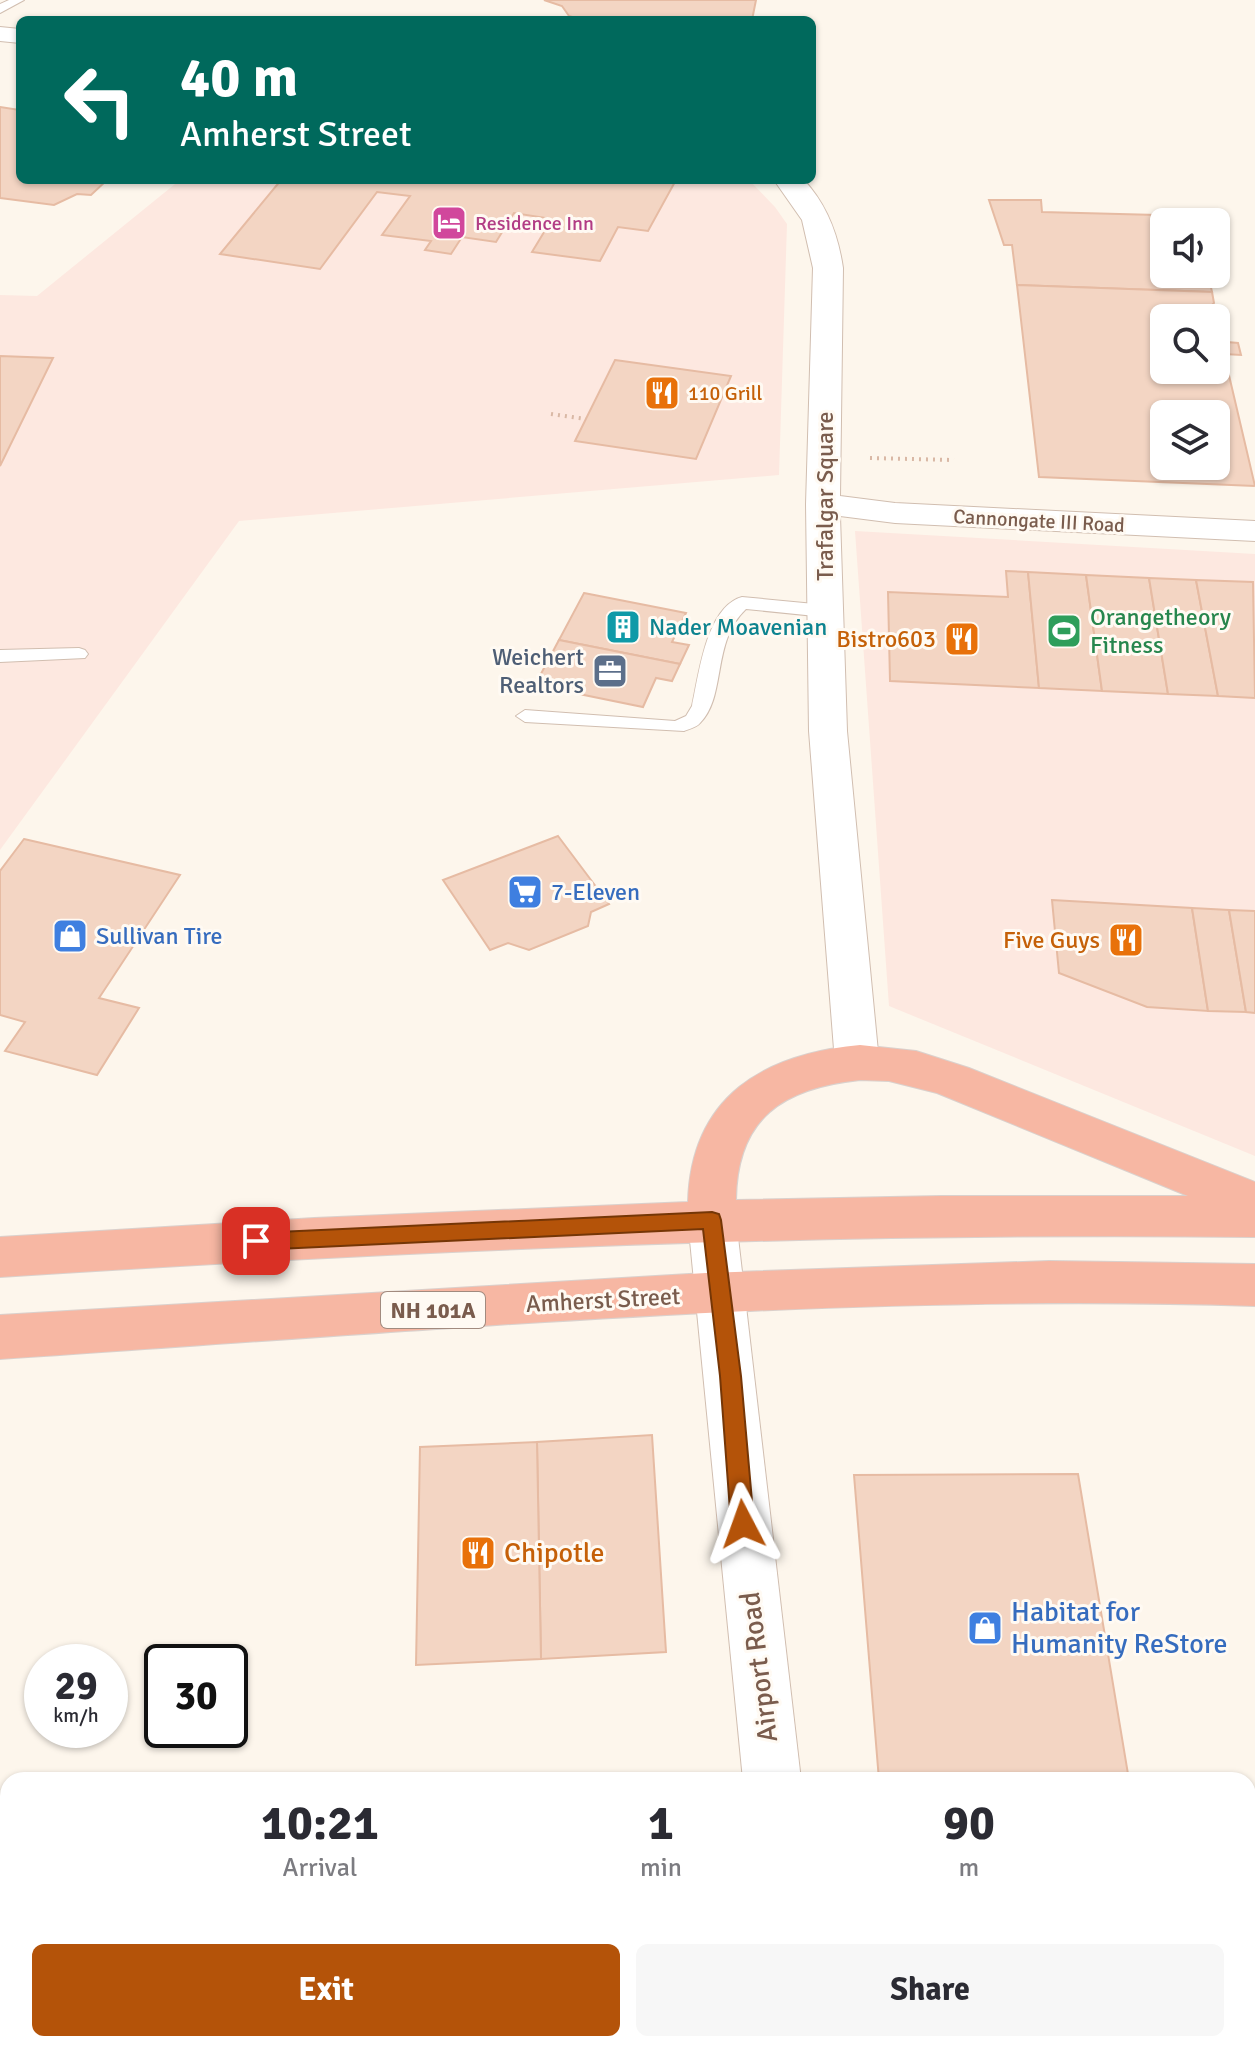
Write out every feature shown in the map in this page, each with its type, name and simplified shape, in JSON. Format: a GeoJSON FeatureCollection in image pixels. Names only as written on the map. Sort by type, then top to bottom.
{"type":"FeatureCollection","features":[{"type":"Feature","properties":{"kind":"highway"},"geometry":{"type":"LineString","coordinates":[[712,1220],[714,1165],[720,1144],[731,1124],[746,1107],[784,1080],[807,1070],[857,1062],[887,1063],[944,1079],[1255,1203]]}},
{"type":"Feature","properties":{"kind":"highway"},"geometry":{"type":"LineString","coordinates":[[0,1257],[195,1244],[712,1220],[983,1213],[1255,1217]]}},
{"type":"Feature","properties":{"kind":"highway","name":"Amherst Street"},"geometry":{"type":"LineString","coordinates":[[0,1337],[912,1283],[1068,1281],[1255,1285]]}},
{"type":"Feature","properties":{"kind":"street","name":"Trafalgar Square"},"geometry":{"type":"LineString","coordinates":[[792,184],[816,213],[826,246],[828,324],[823,504],[828,731],[857,1062]]}},
{"type":"Feature","properties":{"kind":"street","name":"Cannongate III Road"},"geometry":{"type":"LineString","coordinates":[[823,504],[895,513],[1255,531]]}},
{"type":"Feature","properties":{"kind":"street","name":"Airport Road"},"geometry":{"type":"LineString","coordinates":[[712,1220],[771,1772]]}},
{"type":"Feature","properties":{"kind":"lane"},"geometry":{"type":"LineString","coordinates":[[0,9],[18,0]]}},
{"type":"Feature","properties":{"kind":"lane"},"geometry":{"type":"LineString","coordinates":[[525,716],[677,727],[693,720],[701,706],[718,634],[727,617],[742,603],[825,611]]}},
{"type":"Feature","properties":{"kind":"lane"},"geometry":{"type":"LineString","coordinates":[[0,656],[79,654]]}},
{"type":"Feature","properties":{"kind":"path"},"geometry":{"type":"LineString","coordinates":[[551,414],[586,419]]}},
{"type":"Feature","properties":{"kind":"path"},"geometry":{"type":"LineString","coordinates":[[870,458],[954,460]]}},
{"type":"Feature","properties":{"kind":"shaded area"},"geometry":{"type":"Polygon","coordinates":[[[175,184],[753,184],[787,224],[779,475],[239,521],[0,850],[0,295],[37,296],[175,184]]]}},
{"type":"Feature","properties":{"kind":"shaded area"},"geometry":{"type":"Polygon","coordinates":[[[855,531],[1255,554],[1255,1156],[889,1006],[855,531]]]}},
{"type":"Feature","properties":{"kind":"building"},"geometry":{"type":"Polygon","coordinates":[[[544,0],[756,0],[753,16],[569,16],[562,6],[544,0]]]}},
{"type":"Feature","properties":{"kind":"building"},"geometry":{"type":"Polygon","coordinates":[[[0,107],[16,109],[16,184],[103,184],[91,195],[77,194],[54,205],[0,198],[0,107]]]}},
{"type":"Feature","properties":{"kind":"building","name":"Residence Inn"},"geometry":{"type":"Polygon","coordinates":[[[278,184],[674,184],[648,231],[618,227],[600,261],[532,252],[552,219],[514,213],[496,242],[462,237],[451,254],[425,250],[431,241],[382,235],[410,196],[377,192],[320,269],[220,254],[278,184]]]}},
{"type":"Feature","properties":{"kind":"building"},"geometry":{"type":"Polygon","coordinates":[[[989,200],[1041,200],[1042,212],[1150,215],[1150,288],[1211,288],[1212,292],[1017,285],[1012,245],[1004,245],[989,200]]]}},
{"type":"Feature","properties":{"kind":"building"},"geometry":{"type":"Polygon","coordinates":[[[1017,285],[1212,292],[1213,304],[1150,304],[1150,384],[1230,384],[1230,380],[1255,486],[1039,477],[1017,285]]]}},
{"type":"Feature","properties":{"kind":"building"},"geometry":{"type":"Polygon","coordinates":[[[1230,342],[1238,343],[1241,355],[1230,354],[1230,342]]]}},
{"type":"Feature","properties":{"kind":"building"},"geometry":{"type":"Polygon","coordinates":[[[0,356],[53,358],[0,466],[0,356]]]}},
{"type":"Feature","properties":{"kind":"building","name":"110 Grill"},"geometry":{"type":"Polygon","coordinates":[[[615,360],[731,376],[696,459],[575,441],[615,360]]]}},
{"type":"Feature","properties":{"kind":"building","name":"Bistro603"},"geometry":{"type":"Polygon","coordinates":[[[1006,571],[1028,572],[1039,688],[890,681],[888,592],[1008,597],[1006,571]]]}},
{"type":"Feature","properties":{"kind":"building","name":"Orangetheory Fitness"},"geometry":{"type":"Polygon","coordinates":[[[1028,572],[1086,575],[1102,691],[1039,688],[1028,572]]]}},
{"type":"Feature","properties":{"kind":"building"},"geometry":{"type":"Polygon","coordinates":[[[1086,575],[1149,578],[1168,694],[1102,691],[1086,575]]]}},
{"type":"Feature","properties":{"kind":"building"},"geometry":{"type":"Polygon","coordinates":[[[1149,578],[1196,580],[1218,696],[1168,694],[1149,578]]]}},
{"type":"Feature","properties":{"kind":"building"},"geometry":{"type":"Polygon","coordinates":[[[1196,580],[1253,582],[1255,698],[1218,696],[1196,580]]]}},
{"type":"Feature","properties":{"kind":"building","name":"Nader Moavenian"},"geometry":{"type":"Polygon","coordinates":[[[584,593],[686,613],[672,642],[689,645],[680,664],[559,640],[584,593]]]}},
{"type":"Feature","properties":{"kind":"building","name":"Weichert Realtors"},"geometry":{"type":"Polygon","coordinates":[[[559,640],[680,664],[672,681],[656,678],[643,707],[535,685],[559,640]]]}},
{"type":"Feature","properties":{"kind":"building","name":"7-Eleven"},"geometry":{"type":"Polygon","coordinates":[[[558,836],[609,904],[591,912],[588,926],[529,950],[508,943],[490,950],[443,880],[558,836]]]}},
{"type":"Feature","properties":{"kind":"building","name":"Sullivan Tire"},"geometry":{"type":"Polygon","coordinates":[[[24,839],[180,875],[99,998],[139,1008],[97,1075],[5,1051],[25,1022],[0,1015],[0,871],[24,839]]]}},
{"type":"Feature","properties":{"kind":"building","name":"Five Guys"},"geometry":{"type":"Polygon","coordinates":[[[1052,900],[1192,908],[1208,1011],[1147,1007],[1059,973],[1052,900]]]}},
{"type":"Feature","properties":{"kind":"building"},"geometry":{"type":"Polygon","coordinates":[[[1192,908],[1229,910],[1246,1012],[1208,1011],[1192,908]]]}},
{"type":"Feature","properties":{"kind":"building"},"geometry":{"type":"Polygon","coordinates":[[[1229,910],[1255,911],[1255,1013],[1246,1012],[1229,910]]]}},
{"type":"Feature","properties":{"kind":"building"},"geometry":{"type":"Polygon","coordinates":[[[652,1435],[666,1652],[541,1659],[537,1442],[652,1435]]]}},
{"type":"Feature","properties":{"kind":"building","name":"Chipotle"},"geometry":{"type":"Polygon","coordinates":[[[537,1442],[541,1659],[416,1665],[420,1447],[537,1442]]]}},
{"type":"Feature","properties":{"kind":"building","name":"Habitat for Humanity ReStore"},"geometry":{"type":"Polygon","coordinates":[[[1078,1474],[1128,1772],[878,1772],[854,1475],[1078,1474]]]}},
{"type":"Feature","properties":{"kind":"place","name":"Residence Inn"},"geometry":{"type":"Point","coordinates":[449,223]}},
{"type":"Feature","properties":{"kind":"place","name":"110 Grill"},"geometry":{"type":"Point","coordinates":[662,393]}},
{"type":"Feature","properties":{"kind":"place","name":"Nader Moavenian"},"geometry":{"type":"Point","coordinates":[623,627]}},
{"type":"Feature","properties":{"kind":"place","name":"Orangetheory Fitness"},"geometry":{"type":"Point","coordinates":[1064,631]}},
{"type":"Feature","properties":{"kind":"place","name":"Bistro603"},"geometry":{"type":"Point","coordinates":[962,639]}},
{"type":"Feature","properties":{"kind":"place","name":"Weichert Realtors"},"geometry":{"type":"Point","coordinates":[610,671]}},
{"type":"Feature","properties":{"kind":"place","name":"7-Eleven"},"geometry":{"type":"Point","coordinates":[525,892]}},
{"type":"Feature","properties":{"kind":"place","name":"Sullivan Tire"},"geometry":{"type":"Point","coordinates":[70,936]}},
{"type":"Feature","properties":{"kind":"place","name":"Five Guys"},"geometry":{"type":"Point","coordinates":[1126,940]}},
{"type":"Feature","properties":{"kind":"place","name":"Chipotle"},"geometry":{"type":"Point","coordinates":[478,1553]}},
{"type":"Feature","properties":{"kind":"place","name":"Habitat for Humanity ReStore"},"geometry":{"type":"Point","coordinates":[985,1628]}},
{"type":"Feature","properties":{"kind":"route"},"geometry":{"type":"LineString","coordinates":[[256,1241],[712,1220],[731,1376],[743,1524]]}}]}
